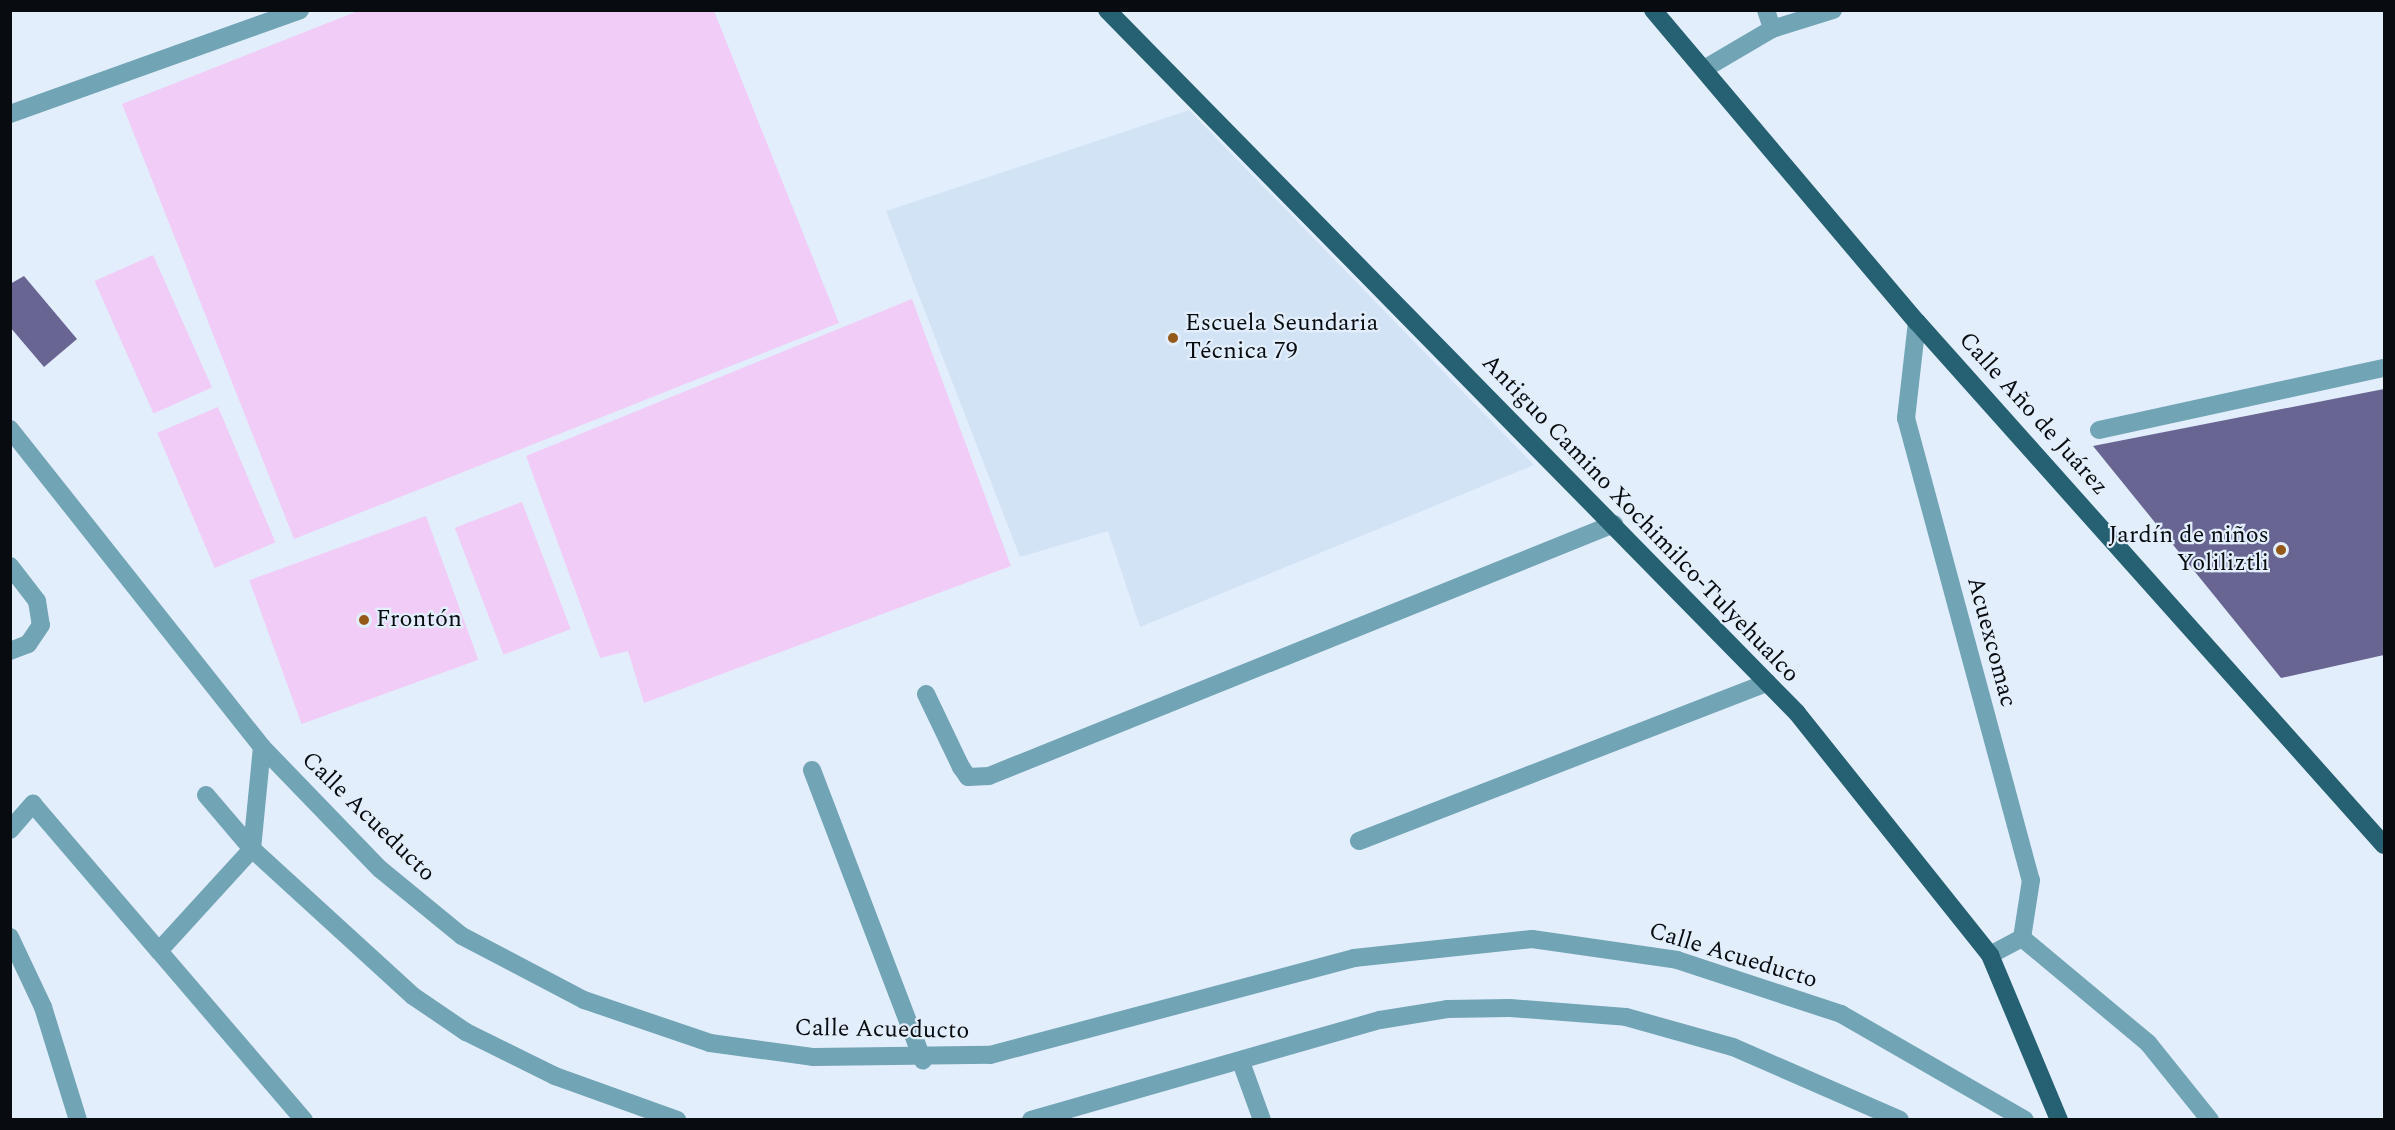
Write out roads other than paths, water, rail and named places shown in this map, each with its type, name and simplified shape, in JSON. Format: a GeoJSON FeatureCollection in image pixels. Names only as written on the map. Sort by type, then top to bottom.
{"type":"FeatureCollection","features":[{"type":"Feature","properties":{"kind":"main road","name":"Antiguo Camino Xochimilco-Tulyehualco"},"geometry":{"type":"LineString","coordinates":[[1107,10],[1614,524],[1767,683],[1990,955],[2059,1119]]}},
{"type":"Feature","properties":{"kind":"main road","name":"Calle Año de Juárez"},"geometry":{"type":"LineString","coordinates":[[1653,10],[1917,322],[2385,845]]}},
{"type":"Feature","properties":{"kind":"street"},"geometry":{"type":"LineString","coordinates":[[10,114],[300,10]]}},
{"type":"Feature","properties":{"kind":"street"},"geometry":{"type":"LineString","coordinates":[[1766,10],[1772,29]]}},
{"type":"Feature","properties":{"kind":"street"},"geometry":{"type":"LineString","coordinates":[[1704,69],[1772,29],[1833,10]]}},
{"type":"Feature","properties":{"kind":"street","name":"Acuexcomac"},"geometry":{"type":"LineString","coordinates":[[1917,322],[1906,418],[2031,880],[2022,938]]}},
{"type":"Feature","properties":{"kind":"street"},"geometry":{"type":"LineString","coordinates":[[2099,430],[2385,368]]}},
{"type":"Feature","properties":{"kind":"street","name":"Calle Acueducto"},"geometry":{"type":"LineString","coordinates":[[10,429],[262,747],[380,869],[462,936],[584,1000],[710,1043],[814,1057],[923,1060],[990,1055],[1354,958],[1532,939],[1677,960],[1841,1014],[2025,1119]]}},
{"type":"Feature","properties":{"kind":"street"},"geometry":{"type":"LineString","coordinates":[[926,694],[968,777],[989,776],[1614,524]]}},
{"type":"Feature","properties":{"kind":"street"},"geometry":{"type":"LineString","coordinates":[[10,566],[37,601],[41,625],[28,644],[10,651]]}},
{"type":"Feature","properties":{"kind":"street"},"geometry":{"type":"LineString","coordinates":[[1359,842],[1767,683]]}},
{"type":"Feature","properties":{"kind":"street"},"geometry":{"type":"LineString","coordinates":[[159,951],[252,849],[262,747]]}},
{"type":"Feature","properties":{"kind":"street"},"geometry":{"type":"LineString","coordinates":[[812,770],[923,1060]]}},
{"type":"Feature","properties":{"kind":"street"},"geometry":{"type":"LineString","coordinates":[[206,795],[252,849],[413,996],[466,1032],[555,1076],[676,1119]]}},
{"type":"Feature","properties":{"kind":"street"},"geometry":{"type":"LineString","coordinates":[[10,830],[33,804],[304,1119]]}},
{"type":"Feature","properties":{"kind":"street"},"geometry":{"type":"LineString","coordinates":[[10,938],[43,1007],[78,1119]]}},
{"type":"Feature","properties":{"kind":"street"},"geometry":{"type":"LineString","coordinates":[[1990,955],[2022,938],[2148,1043],[2210,1119]]}},
{"type":"Feature","properties":{"kind":"street"},"geometry":{"type":"LineString","coordinates":[[1031,1119],[1241,1062],[1380,1020],[1447,1009],[1626,1017],[1732,1047],[1900,1119]]}},
{"type":"Feature","properties":{"kind":"street"},"geometry":{"type":"LineString","coordinates":[[1241,1062],[1262,1119]]}},
{"type":"Feature","properties":{"kind":"place","name":"Escuela Seundaria Técnica 79"},"geometry":{"type":"Point","coordinates":[1173,338]}},
{"type":"Feature","properties":{"kind":"place","name":"Jardín de niños Yoliliztli"},"geometry":{"type":"Point","coordinates":[2281,550]}},
{"type":"Feature","properties":{"kind":"place","name":"Frontón"},"geometry":{"type":"Point","coordinates":[364,620]}}]}
